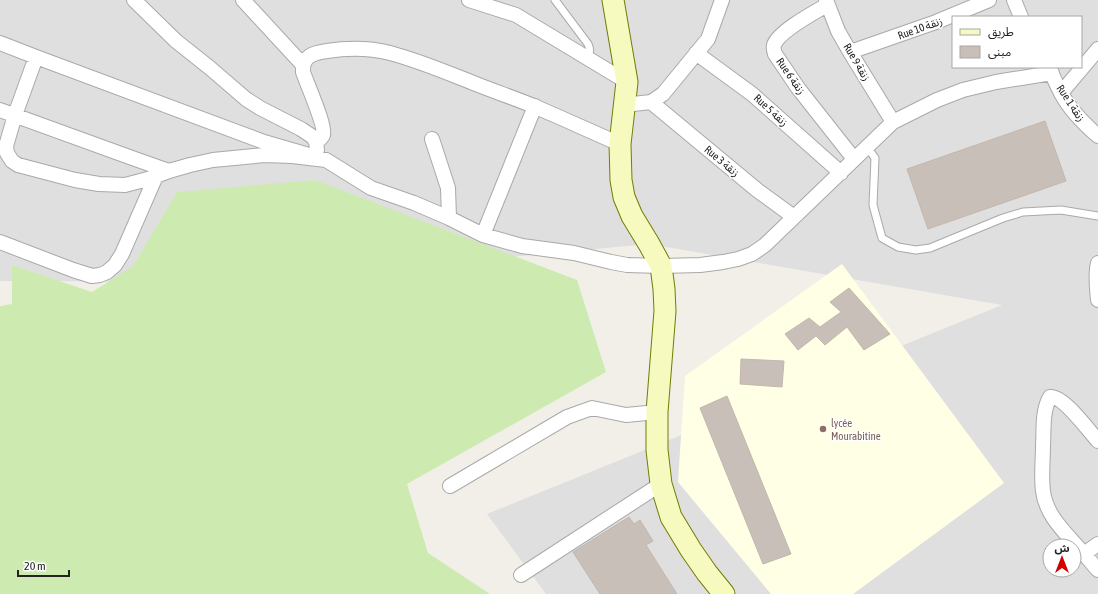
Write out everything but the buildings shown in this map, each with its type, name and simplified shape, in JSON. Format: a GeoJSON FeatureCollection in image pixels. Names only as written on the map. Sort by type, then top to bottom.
{"type":"FeatureCollection","features":[{"type":"Feature","properties":{"kind":"street"},"geometry":{"type":"LineString","coordinates":[[134,0],[176,41],[246,99],[313,137],[322,159]]}},
{"type":"Feature","properties":{"kind":"street"},"geometry":{"type":"LineString","coordinates":[[243,0],[303,65]]}},
{"type":"Feature","properties":{"kind":"street"},"geometry":{"type":"LineString","coordinates":[[470,0],[516,15],[627,82]]}},
{"type":"Feature","properties":{"kind":"street"},"geometry":{"type":"LineString","coordinates":[[613,0],[627,82],[620,144],[621,180],[624,197],[632,216],[661,266],[664,289],[665,311],[657,412],[657,450],[661,484],[672,516],[691,550],[724,594]]}},
{"type":"Feature","properties":{"kind":"street"},"geometry":{"type":"LineString","coordinates":[[624,105],[651,102],[663,94],[708,39],[722,0]]}},
{"type":"Feature","properties":{"kind":"street","name":"Rue 10 زنقة"},"geometry":{"type":"LineString","coordinates":[[850,52],[936,22],[989,0]]}},
{"type":"Feature","properties":{"kind":"street"},"geometry":{"type":"LineString","coordinates":[[1014,0],[1021,16]]}},
{"type":"Feature","properties":{"kind":"street","name":"Rue 9 زنقة"},"geometry":{"type":"LineString","coordinates":[[826,2],[838,31],[893,122]]}},
{"type":"Feature","properties":{"kind":"street","name":"Rue 6 زنقة"},"geometry":{"type":"LineString","coordinates":[[826,2],[788,30],[774,43],[773,50],[798,88],[854,159]]}},
{"type":"Feature","properties":{"kind":"street"},"geometry":{"type":"LineString","coordinates":[[0,43],[264,142],[322,159],[371,188],[414,203],[483,235],[522,246],[574,254],[627,265],[661,266],[700,265],[723,262],[752,254],[766,245],[893,122],[937,100],[964,90],[1050,70]]}},
{"type":"Feature","properties":{"kind":"street"},"geometry":{"type":"LineString","coordinates":[[1061,93],[1098,49]]}},
{"type":"Feature","properties":{"kind":"street"},"geometry":{"type":"LineString","coordinates":[[316,142],[322,137],[323,129],[303,72],[303,65],[306,59],[311,54],[323,52],[337,50],[369,50],[390,53],[535,106],[620,144]]}},
{"type":"Feature","properties":{"kind":"street","name":"Rue 5 زنقة"},"geometry":{"type":"LineString","coordinates":[[696,53],[752,94],[841,173]]}},
{"type":"Feature","properties":{"kind":"street"},"geometry":{"type":"LineString","coordinates":[[36,56],[15,115],[6,146],[7,153],[12,161],[18,165],[74,180],[99,184],[125,185],[148,180],[169,171],[213,160],[265,155],[322,159]]}},
{"type":"Feature","properties":{"kind":"street","name":"Rue 1 زنقة"},"geometry":{"type":"LineString","coordinates":[[1050,70],[1061,93],[1082,122],[1098,136]]}},
{"type":"Feature","properties":{"kind":"street","name":"Rue 3 زنقة"},"geometry":{"type":"LineString","coordinates":[[651,102],[757,190],[794,217]]}},
{"type":"Feature","properties":{"kind":"street"},"geometry":{"type":"LineString","coordinates":[[483,235],[535,106]]}},
{"type":"Feature","properties":{"kind":"street"},"geometry":{"type":"LineString","coordinates":[[0,110],[169,171]]}},
{"type":"Feature","properties":{"kind":"street"},"geometry":{"type":"LineString","coordinates":[[432,139],[448,188],[449,218]]}},
{"type":"Feature","properties":{"kind":"street"},"geometry":{"type":"LineString","coordinates":[[0,242],[92,276],[108,272],[115,265],[122,254],[156,176]]}},
{"type":"Feature","properties":{"kind":"street"},"geometry":{"type":"LineString","coordinates":[[1098,263],[1096,283],[1098,300]]}},
{"type":"Feature","properties":{"kind":"street"},"geometry":{"type":"LineString","coordinates":[[1098,441],[1074,412],[1062,401],[1051,396],[1044,418],[1042,480],[1046,504],[1050,514],[1098,570]]}},
{"type":"Feature","properties":{"kind":"street"},"geometry":{"type":"LineString","coordinates":[[450,486],[567,417],[586,410],[592,408],[626,415],[657,412]]}},
{"type":"Feature","properties":{"kind":"street"},"geometry":{"type":"LineString","coordinates":[[521,575],[661,484]]}},
{"type":"Feature","properties":{"kind":"street"},"geometry":{"type":"LineString","coordinates":[[1084,554],[1098,544]]}},
{"type":"Feature","properties":{"kind":"lane"},"geometry":{"type":"LineString","coordinates":[[555,0],[588,44],[590,54],[587,57]]}},
{"type":"Feature","properties":{"kind":"lane"},"geometry":{"type":"LineString","coordinates":[[867,147],[875,158],[873,204],[882,238],[898,247],[916,250],[930,248],[1003,218],[1023,212],[1061,210],[1098,216]]}},
{"type":"Feature","properties":{"kind":"shaded area"},"geometry":{"type":"Polygon","coordinates":[[[0,0],[1098,0],[1098,594],[546,594],[487,514],[1002,305],[649,244],[243,282],[0,281],[0,0]]]}},
{"type":"Feature","properties":{"kind":"shaded area","name":"lycée Mourabitine"},"geometry":{"type":"Polygon","coordinates":[[[842,264],[1004,483],[853,594],[771,594],[678,482],[685,376],[842,264]]]}},
{"type":"Feature","properties":{"kind":"green space"},"geometry":{"type":"Polygon","coordinates":[[[315,180],[577,280],[606,372],[407,484],[428,553],[490,594],[0,594],[0,306],[12,304],[12,265],[92,292],[133,266],[177,192],[315,180]]]}},
{"type":"Feature","properties":{"kind":"place","name":"lycée Mourabitine"},"geometry":{"type":"Point","coordinates":[823,429]}}]}
